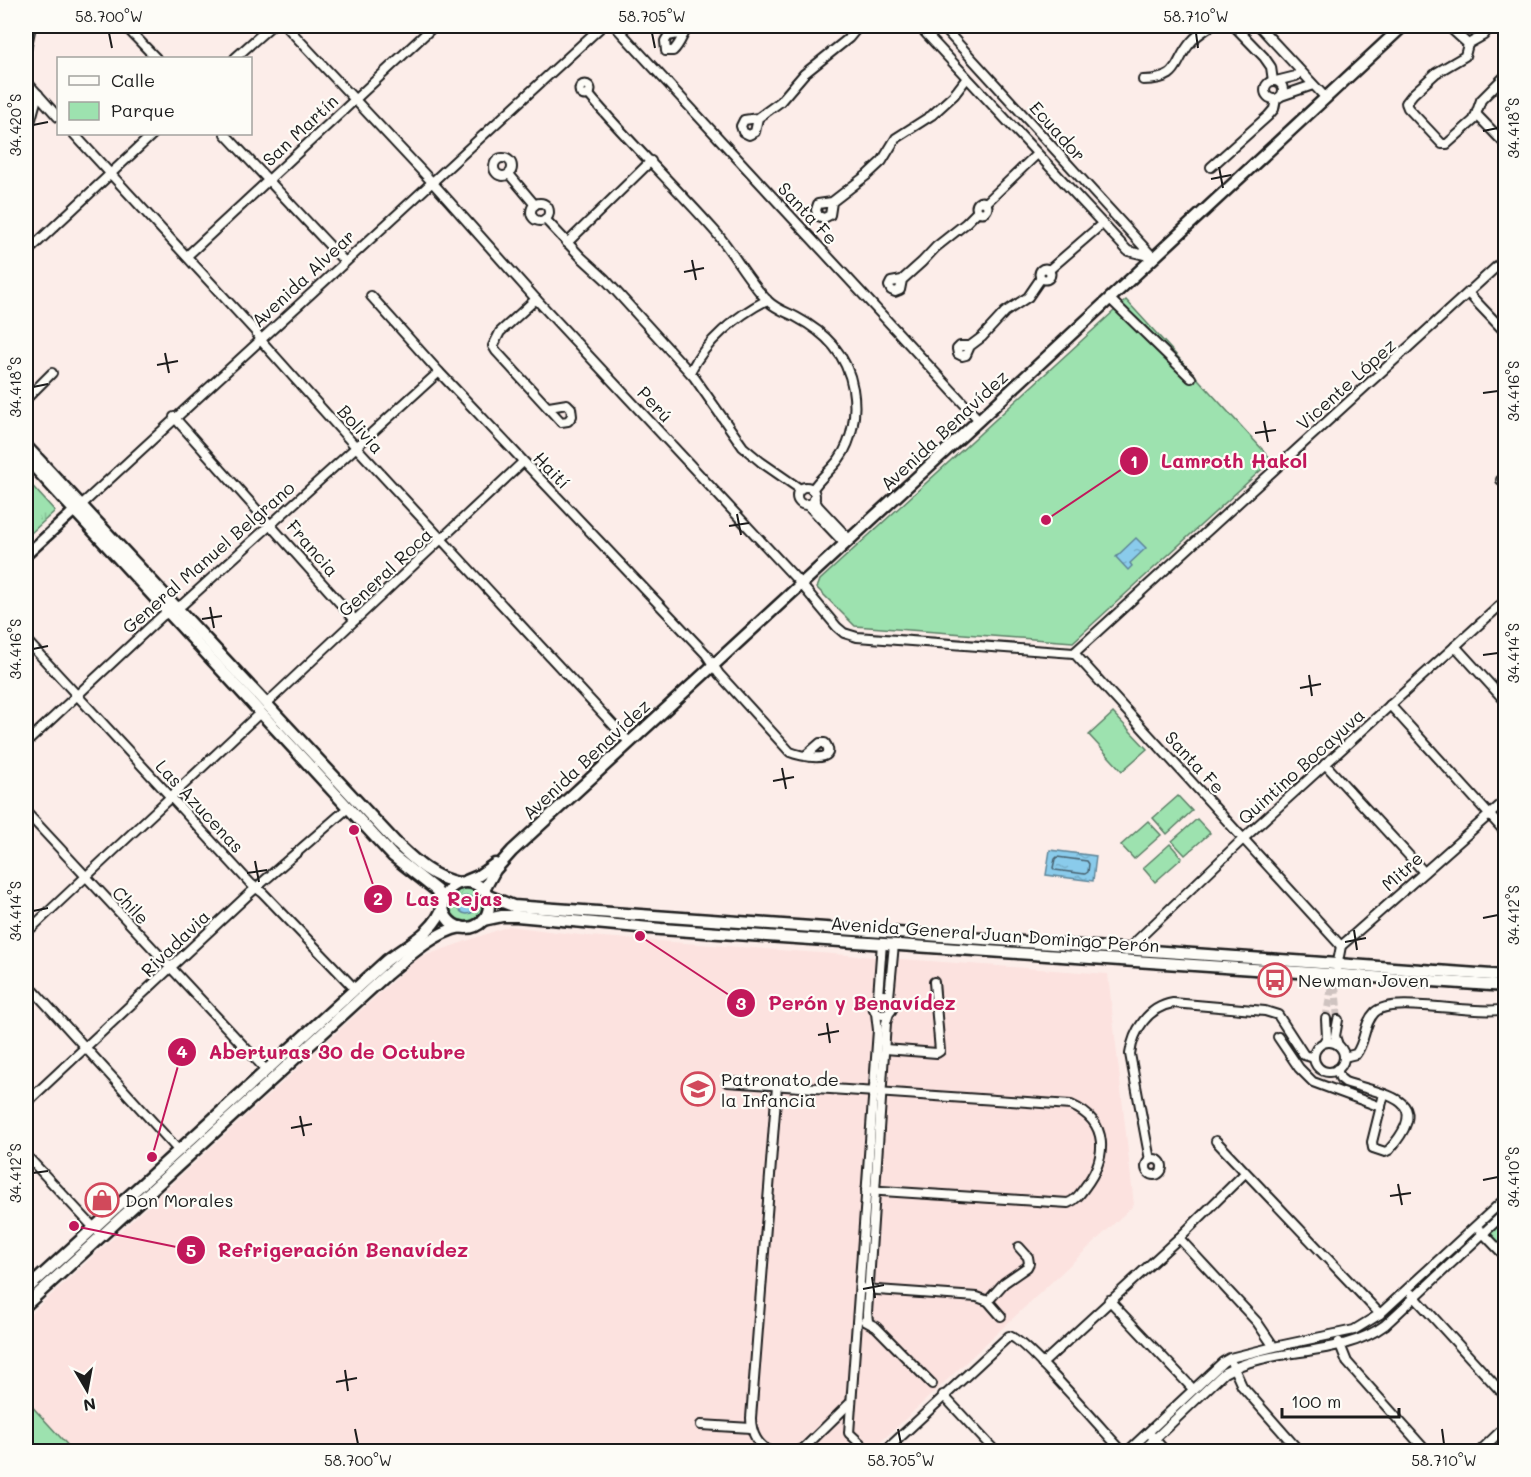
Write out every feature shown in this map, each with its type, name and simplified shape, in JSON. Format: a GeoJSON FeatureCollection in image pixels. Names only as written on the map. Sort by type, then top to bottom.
{"type":"FeatureCollection","features":[{"type":"Feature","properties":{"kind":"main road","name":"Avenida Benavídez"},"geometry":{"type":"LineString","coordinates":[[462,882],[478,876],[505,857],[1403,26]]}},
{"type":"Feature","properties":{"kind":"main road"},"geometry":{"type":"LineString","coordinates":[[26,446],[77,508]]}},
{"type":"Feature","properties":{"kind":"main road"},"geometry":{"type":"LineString","coordinates":[[26,458],[77,508],[264,708],[410,856],[434,875],[476,884],[486,893],[489,909],[483,920],[473,927],[461,927],[445,932],[404,960],[97,1232],[26,1290]]}},
{"type":"Feature","properties":{"kind":"main road"},"geometry":{"type":"LineString","coordinates":[[264,708],[393,856],[435,890],[443,903],[448,919],[461,927]]}},
{"type":"Feature","properties":{"kind":"main road","name":"Avenida Benavídez"},"geometry":{"type":"LineString","coordinates":[[486,893],[488,880],[505,857]]}},
{"type":"Feature","properties":{"kind":"main road"},"geometry":{"type":"LineString","coordinates":[[26,1305],[178,1151],[386,961],[434,924],[441,914],[448,890],[462,882]]}},
{"type":"Feature","properties":{"kind":"main road","name":"Avenida General Juan Domingo Perón"},"geometry":{"type":"LineString","coordinates":[[486,893],[513,906],[1127,948],[1506,986]]}},
{"type":"Feature","properties":{"kind":"main road","name":"Avenida General Juan Domingo Perón"},"geometry":{"type":"LineString","coordinates":[[483,920],[517,916],[661,929],[1122,959],[1506,975]]}},
{"type":"Feature","properties":{"kind":"street"},"geometry":{"type":"LineString","coordinates":[[26,50],[31,26]]}},
{"type":"Feature","properties":{"kind":"street"},"geometry":{"type":"LineString","coordinates":[[125,26],[155,57]]}},
{"type":"Feature","properties":{"kind":"street"},"geometry":{"type":"LineString","coordinates":[[236,57],[271,26]]}},
{"type":"Feature","properties":{"kind":"street","name":"Perú"},"geometry":{"type":"LineString","coordinates":[[286,26],[801,584],[837,627],[857,638],[1074,653]]}},
{"type":"Feature","properties":{"kind":"street","name":"San Martín"},"geometry":{"type":"LineString","coordinates":[[187,256],[434,26]]}},
{"type":"Feature","properties":{"kind":"street","name":"Avenida Alvear"},"geometry":{"type":"LineString","coordinates":[[26,555],[602,26]]}},
{"type":"Feature","properties":{"kind":"street","name":"Santa Fe"},"geometry":{"type":"LineString","coordinates":[[615,26],[979,420]]}},
{"type":"Feature","properties":{"kind":"street"},"geometry":{"type":"LineString","coordinates":[[682,33],[689,26]]}},
{"type":"Feature","properties":{"kind":"street"},"geometry":{"type":"LineString","coordinates":[[758,118],[780,102],[804,74],[849,38],[859,26]]}},
{"type":"Feature","properties":{"kind":"street"},"geometry":{"type":"LineString","coordinates":[[919,26],[1128,251],[1153,257]]}},
{"type":"Feature","properties":{"kind":"street","name":"Ecuador"},"geometry":{"type":"LineString","coordinates":[[942,26],[1153,257]]}},
{"type":"Feature","properties":{"kind":"street"},"geometry":{"type":"LineString","coordinates":[[1143,80],[1162,78],[1172,72],[1179,66],[1192,40],[1211,26]]}},
{"type":"Feature","properties":{"kind":"street"},"geometry":{"type":"LineString","coordinates":[[1211,167],[1268,116],[1274,109],[1282,87],[1274,81],[1271,67],[1264,57],[1234,26]]}},
{"type":"Feature","properties":{"kind":"street"},"geometry":{"type":"LineString","coordinates":[[1259,26],[1325,97]]}},
{"type":"Feature","properties":{"kind":"street"},"geometry":{"type":"LineString","coordinates":[[1448,26],[1468,44]]}},
{"type":"Feature","properties":{"kind":"street"},"geometry":{"type":"LineString","coordinates":[[1490,26],[1484,35],[1468,44],[1465,56],[1444,67],[1425,81],[1406,105],[1444,145],[1477,115],[1481,100],[1506,75]]}},
{"type":"Feature","properties":{"kind":"street"},"geometry":{"type":"LineString","coordinates":[[1300,71],[1296,76],[1267,84],[1264,92],[1270,99],[1278,98],[1313,85]]}},
{"type":"Feature","properties":{"kind":"street"},"geometry":{"type":"LineString","coordinates":[[832,202],[876,168],[896,138],[932,115],[954,95],[967,78]]}},
{"type":"Feature","properties":{"kind":"street"},"geometry":{"type":"LineString","coordinates":[[26,81],[57,116]]}},
{"type":"Feature","properties":{"kind":"street"},"geometry":{"type":"LineString","coordinates":[[26,137],[38,94]]}},
{"type":"Feature","properties":{"kind":"street"},"geometry":{"type":"LineString","coordinates":[[588,95],[727,245],[767,300],[830,339],[840,354],[851,380],[854,401],[852,432],[839,459],[812,489],[811,501],[847,541]]}},
{"type":"Feature","properties":{"kind":"street"},"geometry":{"type":"LineString","coordinates":[[1477,115],[1506,146]]}},
{"type":"Feature","properties":{"kind":"street","name":"Bolivia"},"geometry":{"type":"LineString","coordinates":[[75,135],[187,256],[356,447],[630,742]]}},
{"type":"Feature","properties":{"kind":"street"},"geometry":{"type":"LineString","coordinates":[[26,253],[152,135]]}},
{"type":"Feature","properties":{"kind":"street"},"geometry":{"type":"LineString","coordinates":[[226,135],[345,262]]}},
{"type":"Feature","properties":{"kind":"street"},"geometry":{"type":"LineString","coordinates":[[902,280],[978,211],[976,206],[978,203],[981,201],[986,203],[1002,190],[1014,174],[1037,154]]}},
{"type":"Feature","properties":{"kind":"street"},"geometry":{"type":"LineString","coordinates":[[567,243],[651,161]]}},
{"type":"Feature","properties":{"kind":"street"},"geometry":{"type":"LineString","coordinates":[[509,174],[535,205]]}},
{"type":"Feature","properties":{"kind":"street"},"geometry":{"type":"LineString","coordinates":[[541,203],[546,206],[548,214],[545,219],[532,217],[532,209],[535,205],[541,203]]}},
{"type":"Feature","properties":{"kind":"street"},"geometry":{"type":"LineString","coordinates":[[545,219],[605,279],[690,372],[743,447],[800,489]]}},
{"type":"Feature","properties":{"kind":"street"},"geometry":{"type":"LineString","coordinates":[[970,346],[982,337],[1005,312],[1028,297],[1041,278],[1039,275],[1041,270],[1049,270],[1102,224]]}},
{"type":"Feature","properties":{"kind":"street","name":"Vicente López"},"geometry":{"type":"LineString","coordinates":[[1074,653],[1506,258]]}},
{"type":"Feature","properties":{"kind":"street"},"geometry":{"type":"LineString","coordinates":[[1468,293],[1506,333]]}},
{"type":"Feature","properties":{"kind":"street","name":"Haití"},"geometry":{"type":"LineString","coordinates":[[371,296],[523,462],[706,654],[719,674],[790,752],[805,756]]}},
{"type":"Feature","properties":{"kind":"street"},"geometry":{"type":"LineString","coordinates":[[1109,298],[1191,378]]}},
{"type":"Feature","properties":{"kind":"street"},"geometry":{"type":"LineString","coordinates":[[536,299],[500,332],[494,346],[496,351],[549,407]]}},
{"type":"Feature","properties":{"kind":"street"},"geometry":{"type":"LineString","coordinates":[[690,372],[708,346],[725,329],[740,316],[767,300]]}},
{"type":"Feature","properties":{"kind":"street","name":"General Manuel Belgrano"},"geometry":{"type":"LineString","coordinates":[[26,743],[172,609],[183,604],[439,372]]}},
{"type":"Feature","properties":{"kind":"street"},"geometry":{"type":"LineString","coordinates":[[26,399],[52,373]]}},
{"type":"Feature","properties":{"kind":"street","name":"Francia"},"geometry":{"type":"LineString","coordinates":[[174,417],[355,620]]}},
{"type":"Feature","properties":{"kind":"street","name":"General Roca"},"geometry":{"type":"LineString","coordinates":[[26,933],[523,462]]}},
{"type":"Feature","properties":{"kind":"street"},"geometry":{"type":"LineString","coordinates":[[811,501],[802,503],[797,494],[805,487],[812,489]]}},
{"type":"Feature","properties":{"kind":"street","name":"Quintino Bocayuva"},"geometry":{"type":"LineString","coordinates":[[1122,959],[1127,948],[1244,838],[1506,600]]}},
{"type":"Feature","properties":{"kind":"street","name":"Las Azucenas"},"geometry":{"type":"LineString","coordinates":[[26,640],[170,796],[356,989]]}},
{"type":"Feature","properties":{"kind":"street"},"geometry":{"type":"LineString","coordinates":[[1455,646],[1506,702]]}},
{"type":"Feature","properties":{"kind":"street","name":"Santa Fe"},"geometry":{"type":"LineString","coordinates":[[1074,653],[1341,946]]}},
{"type":"Feature","properties":{"kind":"street"},"geometry":{"type":"LineString","coordinates":[[1390,705],[1506,833]]}},
{"type":"Feature","properties":{"kind":"street"},"geometry":{"type":"LineString","coordinates":[[1325,764],[1424,872]]}},
{"type":"Feature","properties":{"kind":"street","name":"Mitre"},"geometry":{"type":"LineString","coordinates":[[1341,946],[1506,800]]}},
{"type":"Feature","properties":{"kind":"street","name":"Rivadavia"},"geometry":{"type":"LineString","coordinates":[[26,1103],[257,888],[349,807]]}},
{"type":"Feature","properties":{"kind":"street","name":"Chile"},"geometry":{"type":"LineString","coordinates":[[26,812],[266,1070]]}},
{"type":"Feature","properties":{"kind":"street"},"geometry":{"type":"LineString","coordinates":[[868,1322],[878,1030],[876,1013],[872,1004],[878,996],[882,943]]}},
{"type":"Feature","properties":{"kind":"street"},"geometry":{"type":"LineString","coordinates":[[889,997],[894,944]]}},
{"type":"Feature","properties":{"kind":"street"},"geometry":{"type":"LineString","coordinates":[[1336,968],[1341,946]]}},
{"type":"Feature","properties":{"kind":"street"},"geometry":{"type":"LineString","coordinates":[[26,982],[178,1151]]}},
{"type":"Feature","properties":{"kind":"street"},"geometry":{"type":"LineString","coordinates":[[885,1049],[937,1053],[940,1051],[934,982]]}},
{"type":"Feature","properties":{"kind":"street"},"geometry":{"type":"LineString","coordinates":[[877,1092],[889,1013],[893,1004],[885,994],[878,996]]}},
{"type":"Feature","properties":{"kind":"street"},"geometry":{"type":"LineString","coordinates":[[1150,1160],[1130,1054],[1131,1043],[1139,1028],[1151,1012],[1162,1004],[1265,1011],[1278,1015],[1304,1056],[1314,1058]]}},
{"type":"Feature","properties":{"kind":"street"},"geometry":{"type":"LineString","coordinates":[[1344,1057],[1351,1057],[1359,1050],[1368,1020],[1383,1007],[1401,1005],[1488,1012],[1506,1009]]}},
{"type":"Feature","properties":{"kind":"street"},"geometry":{"type":"LineString","coordinates":[[876,1013],[882,1015],[889,1013]]}},
{"type":"Feature","properties":{"kind":"street"},"geometry":{"type":"LineString","coordinates":[[1324,1042],[1326,1019]]}},
{"type":"Feature","properties":{"kind":"street"},"geometry":{"type":"LineString","coordinates":[[1338,1020],[1335,1036],[1344,1057]]}},
{"type":"Feature","properties":{"kind":"street"},"geometry":{"type":"LineString","coordinates":[[1278,1037],[1299,1068],[1313,1082],[1381,1107]]}},
{"type":"Feature","properties":{"kind":"street"},"geometry":{"type":"LineString","coordinates":[[1338,1045],[1329,1041],[1316,1048],[1314,1058],[1318,1068],[1328,1072],[1337,1069],[1344,1057]]}},
{"type":"Feature","properties":{"kind":"street"},"geometry":{"type":"LineString","coordinates":[[1337,1069],[1340,1078],[1345,1082],[1384,1094],[1398,1099],[1406,1107],[1409,1118],[1401,1137],[1385,1152],[1373,1148],[1372,1142],[1384,1094]]}},
{"type":"Feature","properties":{"kind":"street"},"geometry":{"type":"LineString","coordinates":[[1313,1082],[1323,1070]]}},
{"type":"Feature","properties":{"kind":"street"},"geometry":{"type":"LineString","coordinates":[[727,1082],[1071,1105],[1082,1110],[1091,1118],[1101,1139],[1102,1152],[1095,1173],[1075,1201],[1068,1203],[871,1190]]}},
{"type":"Feature","properties":{"kind":"street"},"geometry":{"type":"LineString","coordinates":[[772,1452],[759,1444],[751,1428],[777,1086]]}},
{"type":"Feature","properties":{"kind":"street"},"geometry":{"type":"LineString","coordinates":[[1216,1141],[1380,1314]]}},
{"type":"Feature","properties":{"kind":"street"},"geometry":{"type":"LineString","coordinates":[[26,1155],[97,1232]]}},
{"type":"Feature","properties":{"kind":"street"},"geometry":{"type":"LineString","coordinates":[[1042,1364],[1179,1238],[1245,1173]]}},
{"type":"Feature","properties":{"kind":"street"},"geometry":{"type":"LineString","coordinates":[[795,1452],[840,1427],[851,1402],[859,1289],[871,1190]]}},
{"type":"Feature","properties":{"kind":"street"},"geometry":{"type":"LineString","coordinates":[[884,1452],[1009,1336],[1016,1338],[1042,1364],[1125,1452],[1230,1358],[1354,1330],[1380,1314],[1506,1198]]}},
{"type":"Feature","properties":{"kind":"street"},"geometry":{"type":"LineString","coordinates":[[1140,1452],[1224,1372],[1265,1359],[1339,1345],[1374,1333],[1506,1212]]}},
{"type":"Feature","properties":{"kind":"street"},"geometry":{"type":"LineString","coordinates":[[1476,1225],[1506,1257]]}},
{"type":"Feature","properties":{"kind":"street"},"geometry":{"type":"LineString","coordinates":[[1179,1238],[1257,1322],[1274,1347]]}},
{"type":"Feature","properties":{"kind":"street"},"geometry":{"type":"LineString","coordinates":[[988,1301],[1004,1283],[1029,1263],[1028,1257],[1019,1246]]}},
{"type":"Feature","properties":{"kind":"street"},"geometry":{"type":"LineString","coordinates":[[859,1289],[977,1297],[988,1301],[1001,1316]]}},
{"type":"Feature","properties":{"kind":"street"},"geometry":{"type":"LineString","coordinates":[[1407,1289],[1506,1397]]}},
{"type":"Feature","properties":{"kind":"street"},"geometry":{"type":"LineString","coordinates":[[1109,1300],[1193,1389]]}},
{"type":"Feature","properties":{"kind":"street"},"geometry":{"type":"LineString","coordinates":[[858,1321],[868,1322],[876,1327],[932,1384]]}},
{"type":"Feature","properties":{"kind":"street"},"geometry":{"type":"LineString","coordinates":[[1338,1333],[1339,1345],[1347,1362],[1427,1452]]}},
{"type":"Feature","properties":{"kind":"street"},"geometry":{"type":"LineString","coordinates":[[1230,1358],[1242,1386],[1300,1452]]}},
{"type":"Feature","properties":{"kind":"street"},"geometry":{"type":"LineString","coordinates":[[943,1395],[996,1452]]}},
{"type":"Feature","properties":{"kind":"street"},"geometry":{"type":"LineString","coordinates":[[840,1427],[851,1402]]}},
{"type":"Feature","properties":{"kind":"street"},"geometry":{"type":"LineString","coordinates":[[701,1425],[751,1428]]}},
{"type":"Feature","properties":{"kind":"street"},"geometry":{"type":"LineString","coordinates":[[1479,1452],[1506,1426]]}},
{"type":"Feature","properties":{"kind":"street"},"geometry":{"type":"LineString","coordinates":[[840,1427],[864,1447]]}},
{"type":"Feature","properties":{"kind":"street"},"geometry":{"type":"LineString","coordinates":[[1148,1432],[1166,1452]]}},
{"type":"Feature","properties":{"kind":"shaded area","name":"Patronato de la Infancia"},"geometry":{"type":"Polygon","coordinates":[[[509,926],[588,936],[1108,974],[1134,1205],[871,1451],[708,1451],[699,1442],[688,1452],[73,1451],[26,1400],[26,1318],[418,958],[509,926]]]}},
{"type":"Feature","properties":{"kind":"green space"},"geometry":{"type":"Polygon","coordinates":[[[1126,300],[1272,460],[1073,642],[855,626],[817,588],[820,580],[1126,300]]]}},
{"type":"Feature","properties":{"kind":"green space"},"geometry":{"type":"Polygon","coordinates":[[[26,479],[55,511],[31,533],[26,527],[26,479]]]}},
{"type":"Feature","properties":{"kind":"green space"},"geometry":{"type":"Polygon","coordinates":[[[1113,713],[1147,749],[1122,771],[1089,735],[1113,713]]]}},
{"type":"Feature","properties":{"kind":"green space"},"geometry":{"type":"Polygon","coordinates":[[[1178,796],[1192,811],[1167,834],[1153,818],[1178,796]]]}},
{"type":"Feature","properties":{"kind":"green space"},"geometry":{"type":"Polygon","coordinates":[[[1197,819],[1210,833],[1185,855],[1172,841],[1197,819]]]}},
{"type":"Feature","properties":{"kind":"green space"},"geometry":{"type":"Polygon","coordinates":[[[1148,821],[1161,835],[1134,859],[1121,845],[1148,821]]]}},
{"type":"Feature","properties":{"kind":"green space"},"geometry":{"type":"Polygon","coordinates":[[[1170,844],[1182,858],[1155,882],[1143,868],[1170,844]]]}},
{"type":"Feature","properties":{"kind":"green space"},"geometry":{"type":"Polygon","coordinates":[[[466,889],[477,894],[482,905],[477,916],[466,921],[455,916],[450,905],[455,894],[466,889]]]}},
{"type":"Feature","properties":{"kind":"green space"},"geometry":{"type":"Polygon","coordinates":[[[1505,1218],[1505,1251],[1489,1233],[1505,1218]]]}},
{"type":"Feature","properties":{"kind":"green space"},"geometry":{"type":"Polygon","coordinates":[[[26,1400],[73,1451],[26,1451],[26,1400]]]}},
{"type":"Feature","properties":{"kind":"water"},"geometry":{"type":"Polygon","coordinates":[[[1136,538],[1146,548],[1130,563],[1132,566],[1128,570],[1116,557],[1136,538]]]}},
{"type":"Feature","properties":{"kind":"water"},"geometry":{"type":"Polygon","coordinates":[[[1050,850],[1096,856],[1093,881],[1046,875],[1050,850]]]}},
{"type":"Feature","properties":{"kind":"water"},"geometry":{"type":"Polygon","coordinates":[[[467,896],[473,899],[476,905],[473,911],[467,914],[461,911],[458,905],[461,899],[467,896]]]}},
{"type":"Feature","properties":{"kind":"tunnel"},"geometry":{"type":"LineString","coordinates":[[1334,974],[1338,1020]]}},
{"type":"Feature","properties":{"kind":"tunnel"},"geometry":{"type":"LineString","coordinates":[[1326,1019],[1333,981]]}},
{"type":"Feature","properties":{"kind":"place","name":"Lamroth Hakol"},"geometry":{"type":"Point","coordinates":[1046,520]}},
{"type":"Feature","properties":{"kind":"place","name":"Las Rejas"},"geometry":{"type":"Point","coordinates":[354,830]}},
{"type":"Feature","properties":{"kind":"place","name":"Perón y Benavídez"},"geometry":{"type":"Point","coordinates":[640,936]}},
{"type":"Feature","properties":{"kind":"place","name":"Newman Joven"},"geometry":{"type":"Point","coordinates":[1275,980]}},
{"type":"Feature","properties":{"kind":"place","name":"Patronato de la Infancia"},"geometry":{"type":"Point","coordinates":[698,1089]}},
{"type":"Feature","properties":{"kind":"place","name":"Aberturas 30 de Octubre"},"geometry":{"type":"Point","coordinates":[152,1157]}},
{"type":"Feature","properties":{"kind":"place","name":"Don Morales"},"geometry":{"type":"Point","coordinates":[102,1200]}},
{"type":"Feature","properties":{"kind":"place","name":"Refrigeración Benavídez"},"geometry":{"type":"Point","coordinates":[74,1226]}}]}
